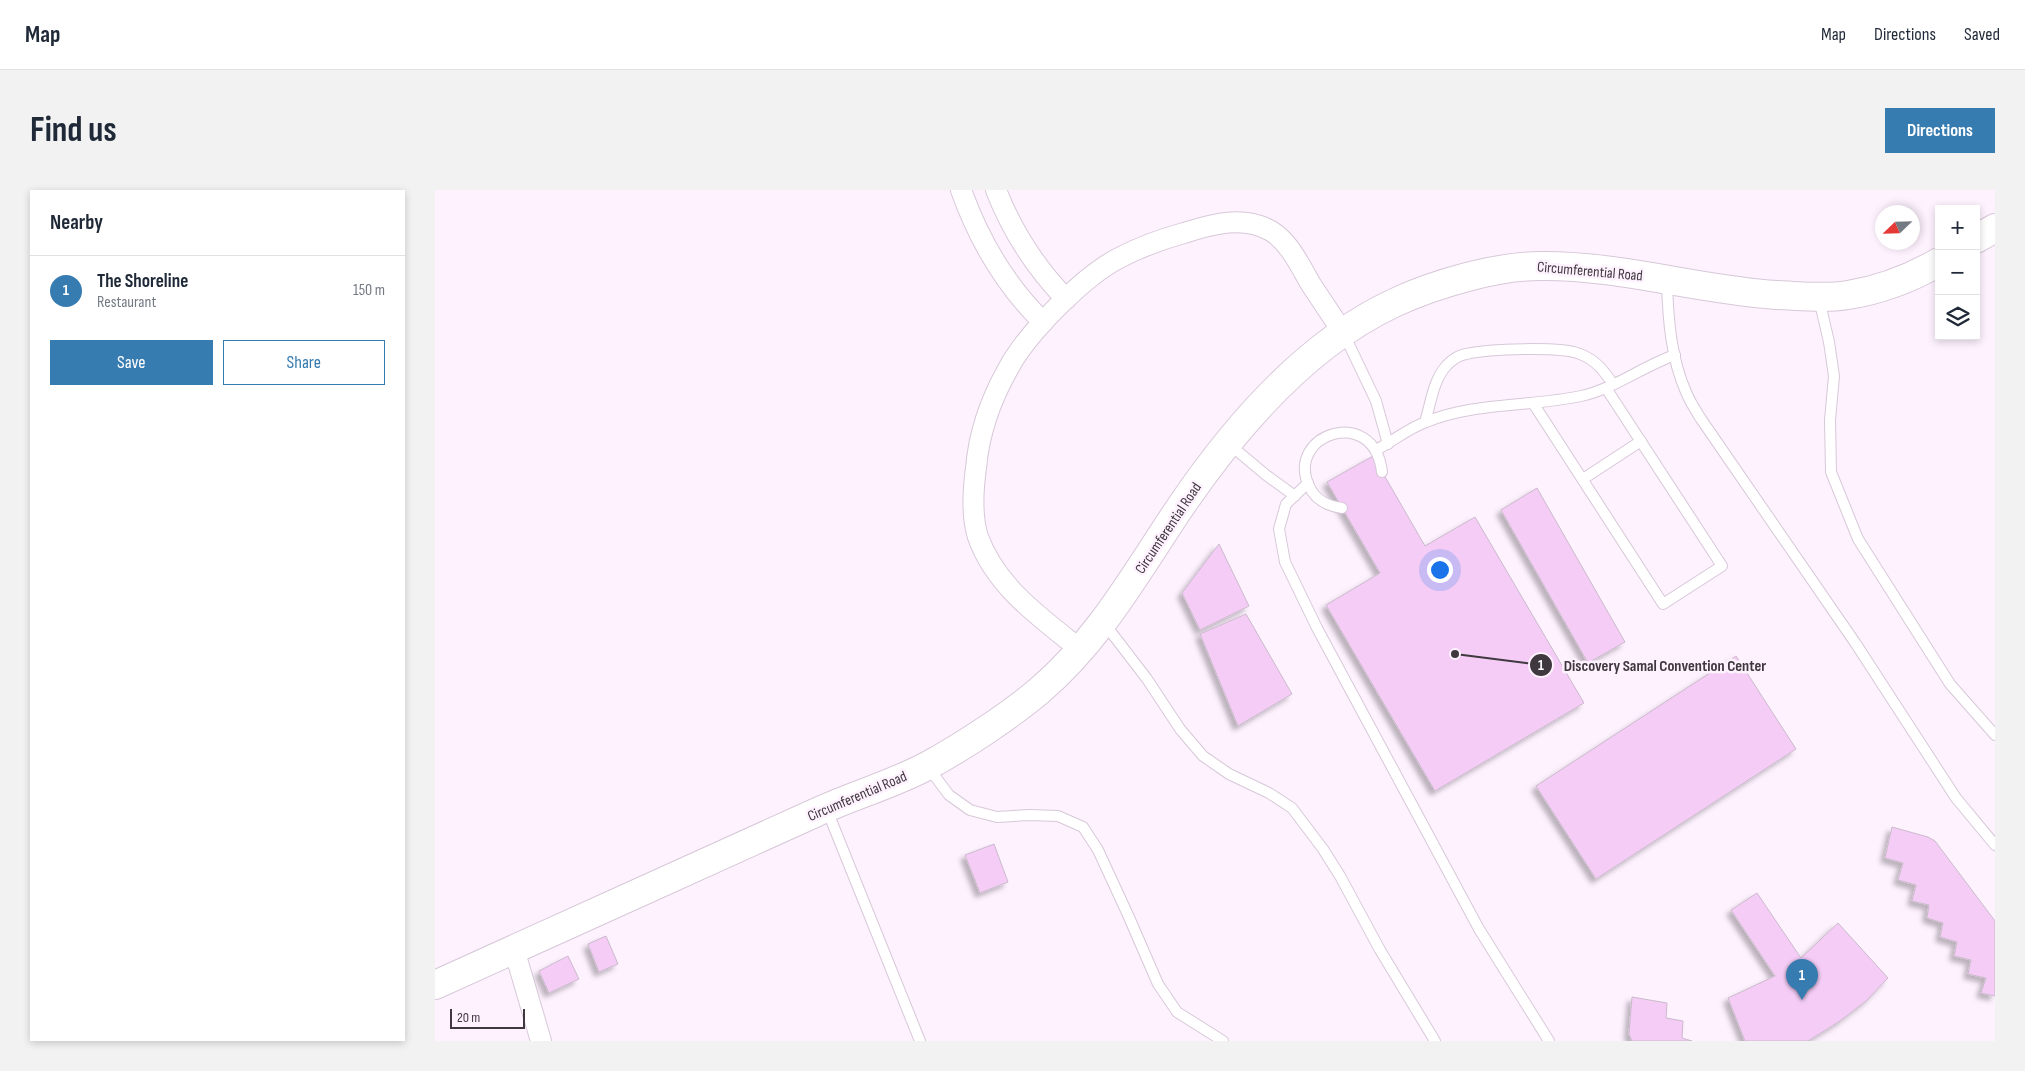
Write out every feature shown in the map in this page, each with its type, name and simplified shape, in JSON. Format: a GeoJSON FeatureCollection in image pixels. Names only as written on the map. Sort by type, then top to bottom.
{"type":"FeatureCollection","features":[{"type":"Feature","properties":{"kind":"main road"},"geometry":{"type":"LineString","coordinates":[[1980,237],[1995,228]]}},
{"type":"Feature","properties":{"kind":"main road","name":"Circumferential Road"},"geometry":{"type":"LineString","coordinates":[[435,985],[826,808],[927,766],[992,725],[1040,690],[1081,650],[1105,623],[1182,504],[1228,443],[1280,385],[1343,331],[1396,302],[1484,272],[1538,266],[1589,269],[1667,279],[1739,292],[1819,298],[1850,295],[1883,286],[1915,275],[1935,264]]}},
{"type":"Feature","properties":{"kind":"street"},"geometry":{"type":"LineString","coordinates":[[961,190],[969,213],[992,257],[1019,297],[1043,322]]}},
{"type":"Feature","properties":{"kind":"street"},"geometry":{"type":"LineString","coordinates":[[996,190],[1016,232],[1035,263],[1066,299]]}},
{"type":"Feature","properties":{"kind":"street"},"geometry":{"type":"LineString","coordinates":[[1081,650],[1037,615],[1005,584],[988,560],[978,535],[973,512],[977,458],[985,422],[1009,367],[1043,322],[1086,281],[1118,258],[1156,241],[1201,228],[1237,222],[1254,224],[1272,231],[1285,244],[1343,331]]}},
{"type":"Feature","properties":{"kind":"street"},"geometry":{"type":"LineString","coordinates":[[514,949],[541,1041]]}},
{"type":"Feature","properties":{"kind":"lane"},"geometry":{"type":"LineString","coordinates":[[1667,279],[1668,310],[1675,356],[1686,393],[1701,419],[1856,644],[1956,798],[1995,845]]}},
{"type":"Feature","properties":{"kind":"lane"},"geometry":{"type":"LineString","coordinates":[[1819,298],[1829,342],[1834,376],[1830,420],[1831,472],[1858,539],[1950,684],[1995,735]]}},
{"type":"Feature","properties":{"kind":"lane"},"geometry":{"type":"LineString","coordinates":[[1343,331],[1376,401],[1387,444]]}},
{"type":"Feature","properties":{"kind":"lane"},"geometry":{"type":"LineString","coordinates":[[1425,422],[1436,382],[1441,373],[1447,364],[1465,354],[1557,349],[1592,360],[1603,369],[1609,386],[1641,441],[1723,566],[1663,604],[1533,402]]}},
{"type":"Feature","properties":{"kind":"lane"},"geometry":{"type":"LineString","coordinates":[[1376,450],[1425,422],[1464,411],[1581,396],[1609,386],[1647,367],[1675,356]]}},
{"type":"Feature","properties":{"kind":"lane"},"geometry":{"type":"LineString","coordinates":[[1342,508],[1321,501],[1307,483],[1305,468],[1309,454],[1317,442],[1330,434],[1345,432],[1359,435],[1366,439],[1376,450],[1382,472]]}},
{"type":"Feature","properties":{"kind":"lane"},"geometry":{"type":"LineString","coordinates":[[1583,479],[1641,441]]}},
{"type":"Feature","properties":{"kind":"lane"},"geometry":{"type":"LineString","coordinates":[[1228,443],[1266,475],[1295,496]]}},
{"type":"Feature","properties":{"kind":"lane"},"geometry":{"type":"LineString","coordinates":[[1307,483],[1286,504],[1279,529],[1285,562],[1317,628],[1479,929],[1549,1041]]}},
{"type":"Feature","properties":{"kind":"lane"},"geometry":{"type":"LineString","coordinates":[[1105,623],[1147,679],[1180,730],[1203,756],[1229,774],[1269,793],[1292,808],[1323,849],[1340,876],[1435,1041]]}},
{"type":"Feature","properties":{"kind":"lane"},"geometry":{"type":"LineString","coordinates":[[927,766],[949,795],[969,810],[997,817],[1058,816],[1083,828],[1098,850],[1129,915],[1158,984],[1177,1012],[1223,1041]]}},
{"type":"Feature","properties":{"kind":"lane"},"geometry":{"type":"LineString","coordinates":[[826,808],[920,1041]]}},
{"type":"Feature","properties":{"kind":"building"},"geometry":{"type":"Polygon","coordinates":[[[1373,456],[1425,546],[1475,517],[1584,703],[1435,791],[1326,605],[1380,573],[1327,482],[1373,456]]]}},
{"type":"Feature","properties":{"kind":"building"},"geometry":{"type":"Polygon","coordinates":[[[1537,488],[1625,642],[1588,663],[1501,510],[1537,488]]]}},
{"type":"Feature","properties":{"kind":"building"},"geometry":{"type":"Polygon","coordinates":[[[1219,544],[1249,606],[1200,630],[1182,593],[1219,544]]]}},
{"type":"Feature","properties":{"kind":"building"},"geometry":{"type":"Polygon","coordinates":[[[1246,614],[1292,694],[1238,726],[1200,634],[1246,614]]]}},
{"type":"Feature","properties":{"kind":"building"},"geometry":{"type":"Polygon","coordinates":[[[1736,656],[1796,749],[1596,879],[1536,786],[1736,656]]]}},
{"type":"Feature","properties":{"kind":"building"},"geometry":{"type":"Polygon","coordinates":[[[1892,827],[1928,837],[1935,841],[1995,921],[1995,996],[1981,993],[1986,978],[1968,974],[1971,960],[1954,956],[1957,942],[1940,937],[1943,923],[1927,918],[1929,905],[1912,901],[1916,885],[1898,880],[1903,863],[1885,858],[1892,827]]]}},
{"type":"Feature","properties":{"kind":"building"},"geometry":{"type":"Polygon","coordinates":[[[994,844],[1008,882],[980,893],[965,855],[994,844]]]}},
{"type":"Feature","properties":{"kind":"building"},"geometry":{"type":"Polygon","coordinates":[[[1757,893],[1801,958],[1838,923],[1888,978],[1866,1001],[1840,1021],[1808,1041],[1745,1041],[1728,998],[1775,976],[1731,910],[1757,893]]]}},
{"type":"Feature","properties":{"kind":"building"},"geometry":{"type":"Polygon","coordinates":[[[606,936],[618,964],[599,972],[588,944],[606,936]]]}},
{"type":"Feature","properties":{"kind":"building"},"geometry":{"type":"Polygon","coordinates":[[[568,956],[579,979],[549,993],[539,971],[568,956]]]}},
{"type":"Feature","properties":{"kind":"building"},"geometry":{"type":"Polygon","coordinates":[[[1632,997],[1667,1003],[1666,1018],[1683,1021],[1682,1038],[1692,1041],[1632,1041],[1629,1034],[1632,997]]]}},
{"type":"Feature","properties":{"kind":"place","name":"Discovery Samal Convention Center"},"geometry":{"type":"Point","coordinates":[1455,654]}},
{"type":"Feature","properties":{"kind":"place","name":"The Shoreline"},"geometry":{"type":"Point","coordinates":[1802,1000]}}]}
